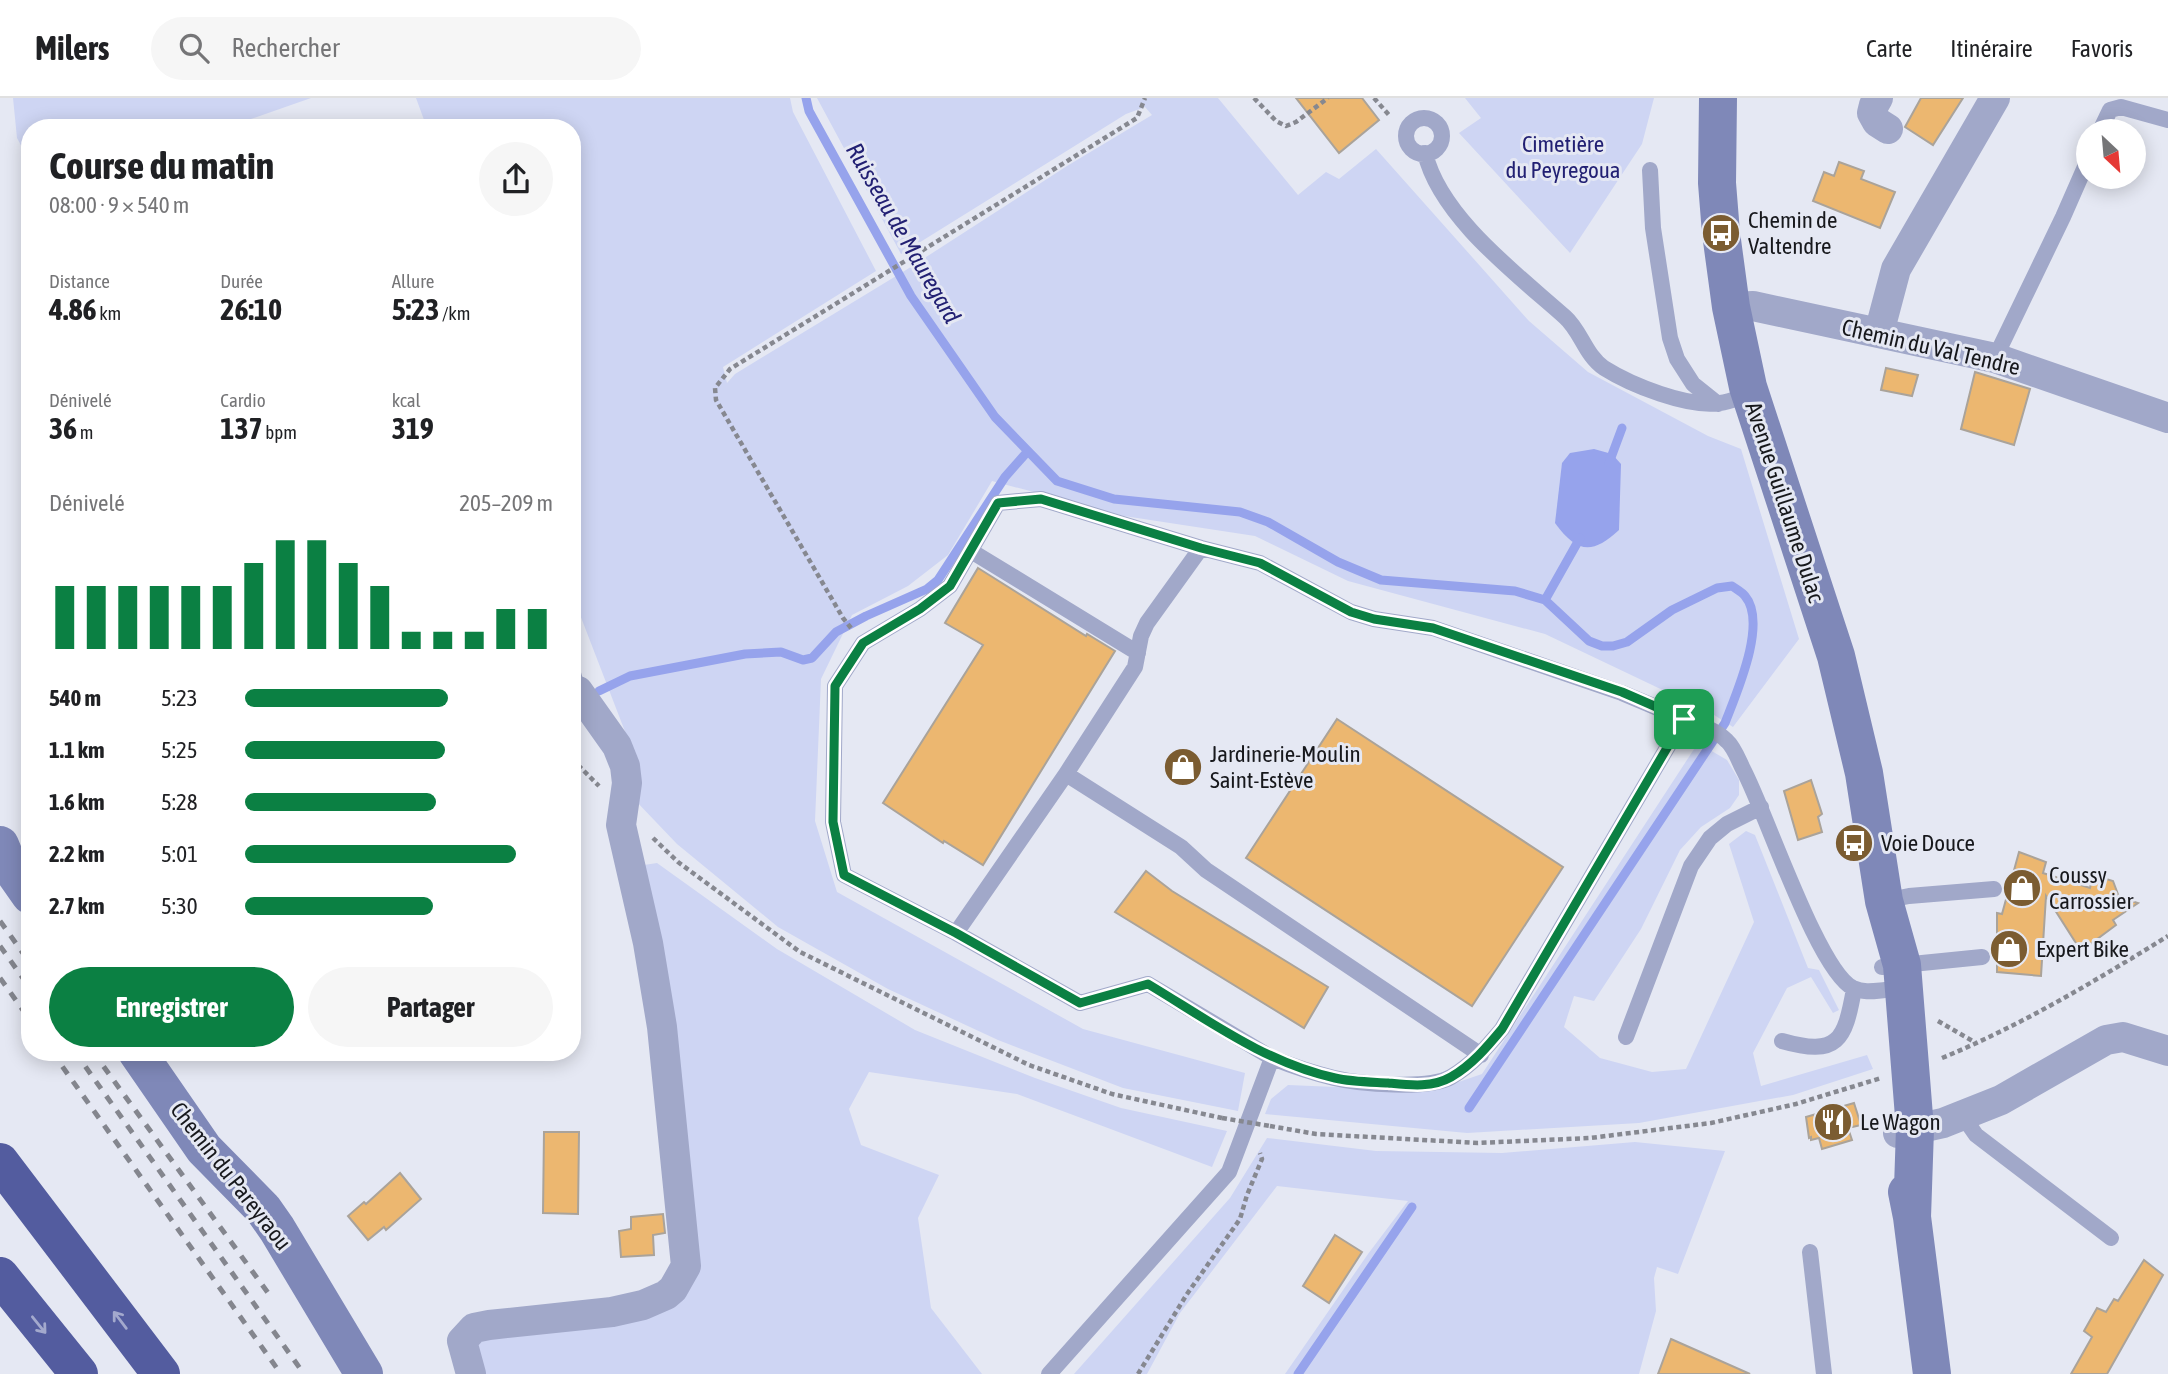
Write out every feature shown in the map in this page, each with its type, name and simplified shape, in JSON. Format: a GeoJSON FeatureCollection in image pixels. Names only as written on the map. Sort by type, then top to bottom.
{"type":"FeatureCollection","features":[{"type":"Feature","properties":{"kind":"highway"},"geometry":{"type":"LineString","coordinates":[[0,1162],[162,1374]]}},
{"type":"Feature","properties":{"kind":"highway"},"geometry":{"type":"LineString","coordinates":[[0,1276],[79,1374]]}},
{"type":"Feature","properties":{"kind":"main road","name":"Avenue Guillaume Dulac"},"geometry":{"type":"LineString","coordinates":[[1718,98],[1717,183],[1731,307],[1734,399],[1836,656],[1864,773],[1884,901],[1881,977],[1907,1131],[1912,1217],[1932,1374]]}},
{"type":"Feature","properties":{"kind":"main road"},"geometry":{"type":"LineString","coordinates":[[0,845],[7,862],[21,882]]}},
{"type":"Feature","properties":{"kind":"main road","name":"Chemin du Pareyraou"},"geometry":{"type":"LineString","coordinates":[[143,1061],[204,1149],[277,1228],[364,1374]]}},
{"type":"Feature","properties":{"kind":"street"},"geometry":{"type":"LineString","coordinates":[[1878,98],[1872,113],[1877,122],[1888,130]]}},
{"type":"Feature","properties":{"kind":"street"},"geometry":{"type":"LineString","coordinates":[[1879,333],[1896,269],[1995,98]]}},
{"type":"Feature","properties":{"kind":"street","name":"Chemin du Val Tendre"},"geometry":{"type":"LineString","coordinates":[[1731,307],[1753,306],[1995,358],[2168,418]]}},
{"type":"Feature","properties":{"kind":"street"},"geometry":{"type":"LineString","coordinates":[[471,1374],[463,1341],[474,1328],[508,1321],[612,1312],[643,1305],[673,1289],[686,1266],[662,1027],[648,943],[621,825],[627,783],[625,766],[617,746],[581,689]]}},
{"type":"Feature","properties":{"kind":"street"},"geometry":{"type":"LineString","coordinates":[[1907,1131],[1943,1123],[2001,1100],[2106,1040],[2123,1037],[2168,1051]]}},
{"type":"Feature","properties":{"kind":"lane"},"geometry":{"type":"LineString","coordinates":[[2106,119],[2110,110],[2121,107],[2168,120]]}},
{"type":"Feature","properties":{"kind":"lane"},"geometry":{"type":"LineString","coordinates":[[1425,153],[1435,183],[1469,229],[1567,319],[1586,350],[1602,367],[1639,386],[1682,401],[1734,399]]}},
{"type":"Feature","properties":{"kind":"lane"},"geometry":{"type":"LineString","coordinates":[[1650,170],[1653,228],[1670,338],[1677,359],[1693,384],[1734,399]]}},
{"type":"Feature","properties":{"kind":"lane"},"geometry":{"type":"LineString","coordinates":[[1995,358],[2076,187]]}},
{"type":"Feature","properties":{"kind":"lane"},"geometry":{"type":"LineString","coordinates":[[1684,719],[1502,1029],[1481,1055],[1451,1077],[1434,1084],[1337,1079],[1304,1070],[1272,1058],[1148,984],[1080,1003],[956,933],[844,875],[833,822],[835,686],[863,643],[920,609],[950,586],[998,503],[1041,499],[1201,548],[1260,563],[1351,612],[1374,619],[1433,628],[1622,692],[1705,727],[1728,742],[1753,788],[1829,962],[1841,979],[1881,977],[1982,957]]}},
{"type":"Feature","properties":{"kind":"lane"},"geometry":{"type":"LineString","coordinates":[[956,933],[1066,774],[1135,667],[1141,636],[1147,623],[1201,548]]}},
{"type":"Feature","properties":{"kind":"lane"},"geometry":{"type":"LineString","coordinates":[[971,551],[1138,653]]}},
{"type":"Feature","properties":{"kind":"lane"},"geometry":{"type":"LineString","coordinates":[[1066,774],[1181,847],[1206,870],[1481,1055]]}},
{"type":"Feature","properties":{"kind":"lane"},"geometry":{"type":"LineString","coordinates":[[1626,1037],[1691,866],[1710,838],[1727,824],[1761,807]]}},
{"type":"Feature","properties":{"kind":"lane"},"geometry":{"type":"LineString","coordinates":[[1884,901],[1909,896],[1994,889]]}},
{"type":"Feature","properties":{"kind":"lane"},"geometry":{"type":"LineString","coordinates":[[1782,1041],[1804,1047],[1833,1042],[1845,1030],[1881,977]]}},
{"type":"Feature","properties":{"kind":"lane"},"geometry":{"type":"LineString","coordinates":[[1049,1374],[1229,1172],[1272,1058]]}},
{"type":"Feature","properties":{"kind":"lane"},"geometry":{"type":"LineString","coordinates":[[1962,1115],[1976,1135],[2110,1238]]}},
{"type":"Feature","properties":{"kind":"lane"},"geometry":{"type":"LineString","coordinates":[[1811,1252],[1824,1374]]}},
{"type":"Feature","properties":{"kind":"path"},"geometry":{"type":"LineString","coordinates":[[842,618],[716,400],[715,388],[730,369],[1137,118],[1145,98]]}},
{"type":"Feature","properties":{"kind":"path"},"geometry":{"type":"LineString","coordinates":[[1254,98],[1276,121],[1286,126],[1296,122],[1328,98]]}},
{"type":"Feature","properties":{"kind":"path"},"geometry":{"type":"LineString","coordinates":[[1374,98],[1389,115]]}},
{"type":"Feature","properties":{"kind":"path"},"geometry":{"type":"LineString","coordinates":[[581,768],[678,862],[800,952],[1029,1065],[1112,1094],[1222,1118],[1316,1134],[1478,1143],[1590,1138],[1711,1123],[1796,1104],[1887,1076]]}},
{"type":"Feature","properties":{"kind":"path"},"geometry":{"type":"LineString","coordinates":[[1931,1061],[2004,1031],[2085,987],[2168,936]]}},
{"type":"Feature","properties":{"kind":"path"},"geometry":{"type":"LineString","coordinates":[[1929,1015],[1976,1044]]}},
{"type":"Feature","properties":{"kind":"path"},"geometry":{"type":"LineString","coordinates":[[1138,1374],[1187,1294],[1240,1219],[1262,1159],[1258,1149],[1243,1134]]}},
{"type":"Feature","properties":{"kind":"green space"},"geometry":{"type":"Polygon","coordinates":[[[13,98],[311,98],[251,119],[21,119],[21,145],[17,138],[13,98]]]}},
{"type":"Feature","properties":{"kind":"green space"},"geometry":{"type":"Polygon","coordinates":[[[416,98],[790,98],[793,112],[876,271],[723,367],[727,383],[735,374],[1152,115],[1145,107],[1126,114],[901,254],[817,98],[1218,98],[1298,195],[1326,172],[1339,179],[1376,149],[1529,321],[1588,372],[1708,436],[1741,449],[1799,639],[1733,727],[1711,713],[1545,634],[1348,581],[1255,536],[1124,516],[992,481],[948,555],[908,586],[852,615],[821,679],[815,821],[837,892],[1083,1029],[1245,1073],[1238,1111],[1123,1088],[998,1040],[888,989],[778,927],[677,844],[634,799],[636,760],[581,617],[581,119],[424,119],[416,98]]]}},
{"type":"Feature","properties":{"kind":"green space","name":"Cimetière du Peyregoua"},"geometry":{"type":"Polygon","coordinates":[[[1465,98],[1654,98],[1642,144],[1570,253],[1459,133],[1481,118],[1465,98]]]}},
{"type":"Feature","properties":{"kind":"green space"},"geometry":{"type":"Polygon","coordinates":[[[1698,743],[1727,760],[1739,780],[1739,795],[1730,808],[1701,827],[1680,850],[1641,929],[1594,1001],[1574,996],[1564,1027],[1600,1058],[1652,1072],[1686,1069],[1754,922],[1729,844],[1746,831],[1755,835],[1808,968],[1819,970],[1839,1010],[1833,1013],[1811,977],[1787,988],[1753,1053],[1761,1086],[1867,1055],[1873,1069],[1793,1095],[1639,1123],[1467,1133],[1265,1114],[1271,1099],[1288,1085],[1432,1091],[1482,1074],[1698,743]]]}},
{"type":"Feature","properties":{"kind":"green space"},"geometry":{"type":"Polygon","coordinates":[[[657,863],[777,949],[915,1030],[1035,1078],[1121,1108],[1227,1131],[1212,1167],[1017,1094],[869,1072],[849,1109],[861,1145],[939,1175],[918,1218],[931,1308],[982,1374],[480,1374],[472,1345],[482,1333],[681,1296],[644,865],[657,863]]]}},
{"type":"Feature","properties":{"kind":"green space"},"geometry":{"type":"Polygon","coordinates":[[[1267,1138],[1376,1151],[1502,1153],[1635,1142],[1725,1151],[1678,1274],[1657,1267],[1654,1278],[1656,1311],[1639,1374],[1285,1374],[1408,1201],[1277,1186],[1180,1313],[1147,1374],[1074,1374],[1230,1198],[1267,1138]]]}},
{"type":"Feature","properties":{"kind":"water"},"geometry":{"type":"Polygon","coordinates":[[[1594,449],[1612,454],[1621,464],[1619,530],[1601,544],[1585,547],[1570,540],[1555,523],[1562,463],[1570,453],[1594,449]]]}},
{"type":"Feature","properties":{"kind":"building"},"geometry":{"type":"Polygon","coordinates":[[[1296,98],[1362,98],[1379,120],[1339,153],[1296,98]]]}},
{"type":"Feature","properties":{"kind":"building"},"geometry":{"type":"Polygon","coordinates":[[[1921,98],[1963,98],[1933,145],[1905,127],[1921,98]]]}},
{"type":"Feature","properties":{"kind":"building"},"geometry":{"type":"Polygon","coordinates":[[[1839,162],[1864,171],[1861,179],[1895,192],[1880,228],[1813,201],[1824,172],[1834,176],[1839,162]]]}},
{"type":"Feature","properties":{"kind":"building"},"geometry":{"type":"Polygon","coordinates":[[[1886,368],[1918,375],[1912,396],[1881,390],[1886,368]]]}},
{"type":"Feature","properties":{"kind":"building"},"geometry":{"type":"Polygon","coordinates":[[[1975,372],[2030,389],[2014,445],[1961,429],[1975,372]]]}},
{"type":"Feature","properties":{"kind":"building"},"geometry":{"type":"Polygon","coordinates":[[[978,568],[1086,636],[1087,634],[1115,651],[983,865],[944,841],[943,843],[883,803],[983,645],[945,623],[978,568]]]}},
{"type":"Feature","properties":{"kind":"building"},"geometry":{"type":"Polygon","coordinates":[[[1337,719],[1563,867],[1472,1006],[1246,858],[1337,719]]]}},
{"type":"Feature","properties":{"kind":"building"},"geometry":{"type":"Polygon","coordinates":[[[1811,780],[1822,814],[1818,817],[1822,832],[1798,840],[1784,791],[1811,780]]]}},
{"type":"Feature","properties":{"kind":"building"},"geometry":{"type":"Polygon","coordinates":[[[2019,852],[2046,862],[2043,873],[2090,888],[2093,875],[2113,881],[2119,897],[2138,903],[2113,920],[2116,925],[2081,951],[2046,896],[2041,976],[1997,972],[1997,913],[2002,914],[2019,852]]]}},
{"type":"Feature","properties":{"kind":"building"},"geometry":{"type":"Polygon","coordinates":[[[1146,871],[1172,891],[1328,987],[1304,1028],[1115,912],[1146,871]]]}},
{"type":"Feature","properties":{"kind":"building"},"geometry":{"type":"Polygon","coordinates":[[[1854,1103],[1861,1125],[1848,1128],[1852,1140],[1822,1149],[1819,1138],[1809,1138],[1806,1117],[1854,1103]]]}},
{"type":"Feature","properties":{"kind":"building"},"geometry":{"type":"Polygon","coordinates":[[[544,1132],[579,1132],[578,1214],[543,1213],[544,1132]]]}},
{"type":"Feature","properties":{"kind":"building"},"geometry":{"type":"Polygon","coordinates":[[[400,1173],[421,1199],[386,1230],[384,1227],[368,1240],[348,1216],[364,1202],[366,1204],[400,1173]]]}},
{"type":"Feature","properties":{"kind":"building"},"geometry":{"type":"Polygon","coordinates":[[[663,1214],[665,1233],[653,1235],[654,1255],[621,1257],[619,1231],[631,1229],[631,1217],[663,1214]]]}},
{"type":"Feature","properties":{"kind":"building"},"geometry":{"type":"Polygon","coordinates":[[[1335,1235],[1362,1252],[1329,1303],[1303,1286],[1335,1235]]]}},
{"type":"Feature","properties":{"kind":"building"},"geometry":{"type":"Polygon","coordinates":[[[2144,1260],[2163,1275],[2107,1374],[2071,1374],[2092,1337],[2084,1331],[2097,1308],[2106,1312],[2114,1299],[2118,1301],[2144,1260]]]}},
{"type":"Feature","properties":{"kind":"building"},"geometry":{"type":"Polygon","coordinates":[[[1671,1339],[1750,1374],[1658,1374],[1671,1339]]]}},
{"type":"Feature","properties":{"kind":"waterway","name":"Ruisseau de Mauregard"},"geometry":{"type":"LineString","coordinates":[[806,98],[809,111],[911,296],[995,417],[1057,481],[1114,499],[1240,512],[1268,522],[1338,562],[1381,580],[1515,591],[1545,600],[1589,641],[1602,646],[1627,642],[1672,610],[1717,588],[1732,586],[1745,596],[1751,608],[1752,640],[1725,723],[1469,1108]]}},
{"type":"Feature","properties":{"kind":"waterway"},"geometry":{"type":"LineString","coordinates":[[1609,463],[1622,428]]}},
{"type":"Feature","properties":{"kind":"waterway"},"geometry":{"type":"LineString","coordinates":[[599,691],[630,676],[745,654],[781,652],[803,660],[812,658],[836,632],[927,589],[938,580],[1005,477],[1028,451]]}},
{"type":"Feature","properties":{"kind":"waterway"},"geometry":{"type":"LineString","coordinates":[[1545,600],[1580,538]]}},
{"type":"Feature","properties":{"kind":"waterway","name":"Ruisseau de Mauregard"},"geometry":{"type":"LineString","coordinates":[[1298,1374],[1412,1207]]}},
{"type":"Feature","properties":{"kind":"railway"},"geometry":{"type":"LineString","coordinates":[[0,921],[21,950]]}},
{"type":"Feature","properties":{"kind":"railway"},"geometry":{"type":"LineString","coordinates":[[0,946],[21,975]]}},
{"type":"Feature","properties":{"kind":"railway"},"geometry":{"type":"LineString","coordinates":[[0,978],[21,1007]]}},
{"type":"Feature","properties":{"kind":"railway"},"geometry":{"type":"LineString","coordinates":[[58,1061],[281,1374]]}},
{"type":"Feature","properties":{"kind":"railway"},"geometry":{"type":"LineString","coordinates":[[81,1061],[304,1374]]}},
{"type":"Feature","properties":{"kind":"railway"},"geometry":{"type":"LineString","coordinates":[[100,1061],[271,1297]]}},
{"type":"Feature","properties":{"kind":"place","name":"Chemin de Valtendre"},"geometry":{"type":"Point","coordinates":[1721,233]}},
{"type":"Feature","properties":{"kind":"place","name":"Jardinerie-Moulin Saint-Estève"},"geometry":{"type":"Point","coordinates":[1183,767]}},
{"type":"Feature","properties":{"kind":"place","name":"Voie Douce"},"geometry":{"type":"Point","coordinates":[1854,843]}},
{"type":"Feature","properties":{"kind":"place","name":"Coussy Carrossier"},"geometry":{"type":"Point","coordinates":[2022,888]}},
{"type":"Feature","properties":{"kind":"place","name":"Expert Bike"},"geometry":{"type":"Point","coordinates":[2009,949]}},
{"type":"Feature","properties":{"kind":"place","name":"Le Wagon"},"geometry":{"type":"Point","coordinates":[1833,1122]}},
{"type":"Feature","properties":{"kind":"route"},"geometry":{"type":"LineString","coordinates":[[1041,499],[1201,548],[1260,563],[1351,612],[1374,619],[1433,628],[1622,692],[1684,719],[1502,1029],[1481,1055],[1451,1077],[1434,1084],[1337,1079],[1304,1070],[1272,1058],[1148,984],[1080,1003],[956,933],[844,875],[833,822],[835,686],[863,643],[920,609],[950,586],[998,503],[1041,499]]}}]}
